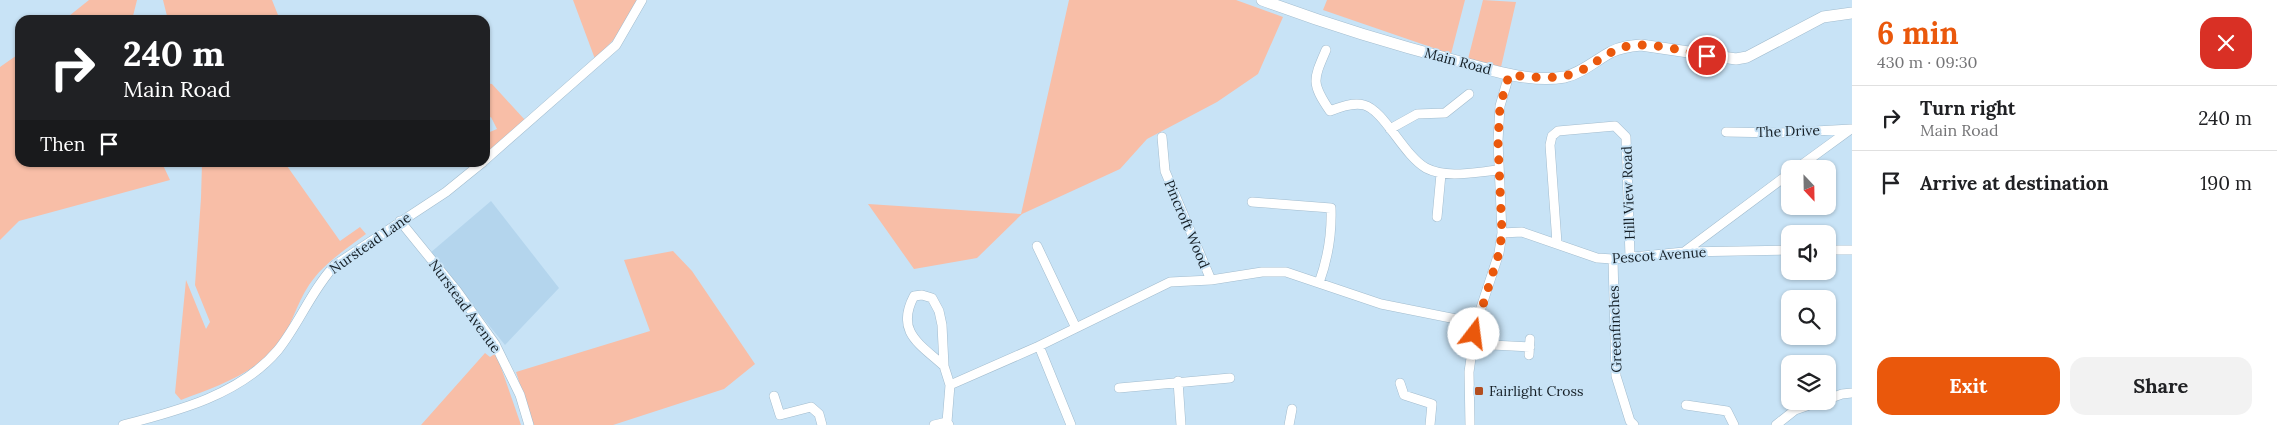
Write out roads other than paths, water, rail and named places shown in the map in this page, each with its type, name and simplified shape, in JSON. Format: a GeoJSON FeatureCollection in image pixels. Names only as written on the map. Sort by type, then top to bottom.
{"type":"FeatureCollection","features":[{"type":"Feature","properties":{"kind":"main road","name":"Main Road"},"geometry":{"type":"LineString","coordinates":[[1262,0],[1357,33],[1509,75],[1565,76],[1581,70],[1613,51],[1626,46],[1641,45],[1736,59],[1747,57],[1822,17],[1852,13]]}},
{"type":"Feature","properties":{"kind":"street","name":"Nurstead Lane"},"geometry":{"type":"LineString","coordinates":[[490,156],[616,45],[642,0]]}},
{"type":"Feature","properties":{"kind":"street"},"geometry":{"type":"LineString","coordinates":[[1326,50],[1314,76],[1319,94],[1330,111],[1353,104],[1365,105],[1390,128],[1411,156],[1425,167],[1441,174],[1499,170]]}},
{"type":"Feature","properties":{"kind":"street"},"geometry":{"type":"LineString","coordinates":[[1470,425],[1469,372],[1476,323],[1499,253],[1502,233],[1499,170],[1500,106],[1509,75]]}},
{"type":"Feature","properties":{"kind":"street"},"geometry":{"type":"LineString","coordinates":[[1390,128],[1417,114],[1445,113],[1469,94]]}},
{"type":"Feature","properties":{"kind":"street","name":"Hill View Road"},"geometry":{"type":"LineString","coordinates":[[1557,243],[1550,145],[1552,136],[1558,131],[1615,126],[1626,137],[1630,256]]}},
{"type":"Feature","properties":{"kind":"street","name":"The Drive"},"geometry":{"type":"LineString","coordinates":[[1726,132],[1780,133],[1851,129]]}},
{"type":"Feature","properties":{"kind":"street","name":"The Drive"},"geometry":{"type":"LineString","coordinates":[[1808,160],[1851,129]]}},
{"type":"Feature","properties":{"kind":"street","name":"Pincroft Wood"},"geometry":{"type":"LineString","coordinates":[[1162,137],[1165,171],[1211,280]]}},
{"type":"Feature","properties":{"kind":"street","name":"Nurstead Lane"},"geometry":{"type":"LineString","coordinates":[[123,425],[152,421],[214,396],[247,379],[278,350],[321,280],[335,265],[446,192],[477,167]]}},
{"type":"Feature","properties":{"kind":"street"},"geometry":{"type":"LineString","coordinates":[[1437,217],[1441,174]]}},
{"type":"Feature","properties":{"kind":"street"},"geometry":{"type":"LineString","coordinates":[[1684,252],[1781,181]]}},
{"type":"Feature","properties":{"kind":"street"},"geometry":{"type":"LineString","coordinates":[[1252,202],[1331,208],[1332,233],[1329,252],[1319,283],[1381,304],[1476,323]]}},
{"type":"Feature","properties":{"kind":"street","name":"Nurstead Avenue"},"geometry":{"type":"LineString","coordinates":[[400,221],[457,291],[495,344],[520,395],[529,425]]}},
{"type":"Feature","properties":{"kind":"street","name":"Pescot Avenue"},"geometry":{"type":"LineString","coordinates":[[1502,233],[1522,232],[1597,258],[1613,259],[1684,252],[1781,250]]}},
{"type":"Feature","properties":{"kind":"street"},"geometry":{"type":"LineString","coordinates":[[1037,246],[1076,328]]}},
{"type":"Feature","properties":{"kind":"street"},"geometry":{"type":"LineString","coordinates":[[1836,250],[1852,250]]}},
{"type":"Feature","properties":{"kind":"street","name":"Greenfinches"},"geometry":{"type":"LineString","coordinates":[[1613,259],[1616,376],[1630,421],[1634,425]]}},
{"type":"Feature","properties":{"kind":"street","name":"Pincroft Wood"},"geometry":{"type":"LineString","coordinates":[[950,386],[1039,346],[1170,282],[1211,280],[1262,272],[1286,272],[1319,283]]}},
{"type":"Feature","properties":{"kind":"street"},"geometry":{"type":"LineString","coordinates":[[934,425],[948,424],[950,386],[944,366],[942,325],[939,311],[932,298],[922,295],[914,296],[907,310],[907,325],[914,338],[944,366]]}},
{"type":"Feature","properties":{"kind":"street"},"geometry":{"type":"LineString","coordinates":[[1473,344],[1530,347]]}},
{"type":"Feature","properties":{"kind":"street"},"geometry":{"type":"LineString","coordinates":[[1039,346],[1071,425]]}},
{"type":"Feature","properties":{"kind":"street"},"geometry":{"type":"LineString","coordinates":[[1119,388],[1178,381],[1230,378]]}},
{"type":"Feature","properties":{"kind":"street"},"geometry":{"type":"LineString","coordinates":[[1178,381],[1182,425]]}},
{"type":"Feature","properties":{"kind":"street"},"geometry":{"type":"LineString","coordinates":[[1400,383],[1404,396],[1432,404],[1430,425]]}},
{"type":"Feature","properties":{"kind":"street"},"geometry":{"type":"LineString","coordinates":[[1836,396],[1852,394]]}},
{"type":"Feature","properties":{"kind":"street"},"geometry":{"type":"LineString","coordinates":[[774,396],[782,419],[811,407],[819,414],[822,425]]}},
{"type":"Feature","properties":{"kind":"street"},"geometry":{"type":"LineString","coordinates":[[1686,405],[1727,411],[1734,425]]}},
{"type":"Feature","properties":{"kind":"street"},"geometry":{"type":"LineString","coordinates":[[1289,425],[1292,409]]}},
{"type":"Feature","properties":{"kind":"street"},"geometry":{"type":"LineString","coordinates":[[1776,425],[1795,410]]}},
{"type":"Feature","properties":{"kind":"place","name":"Fairlight Cross"},"geometry":{"type":"Point","coordinates":[1479,391]}}]}
